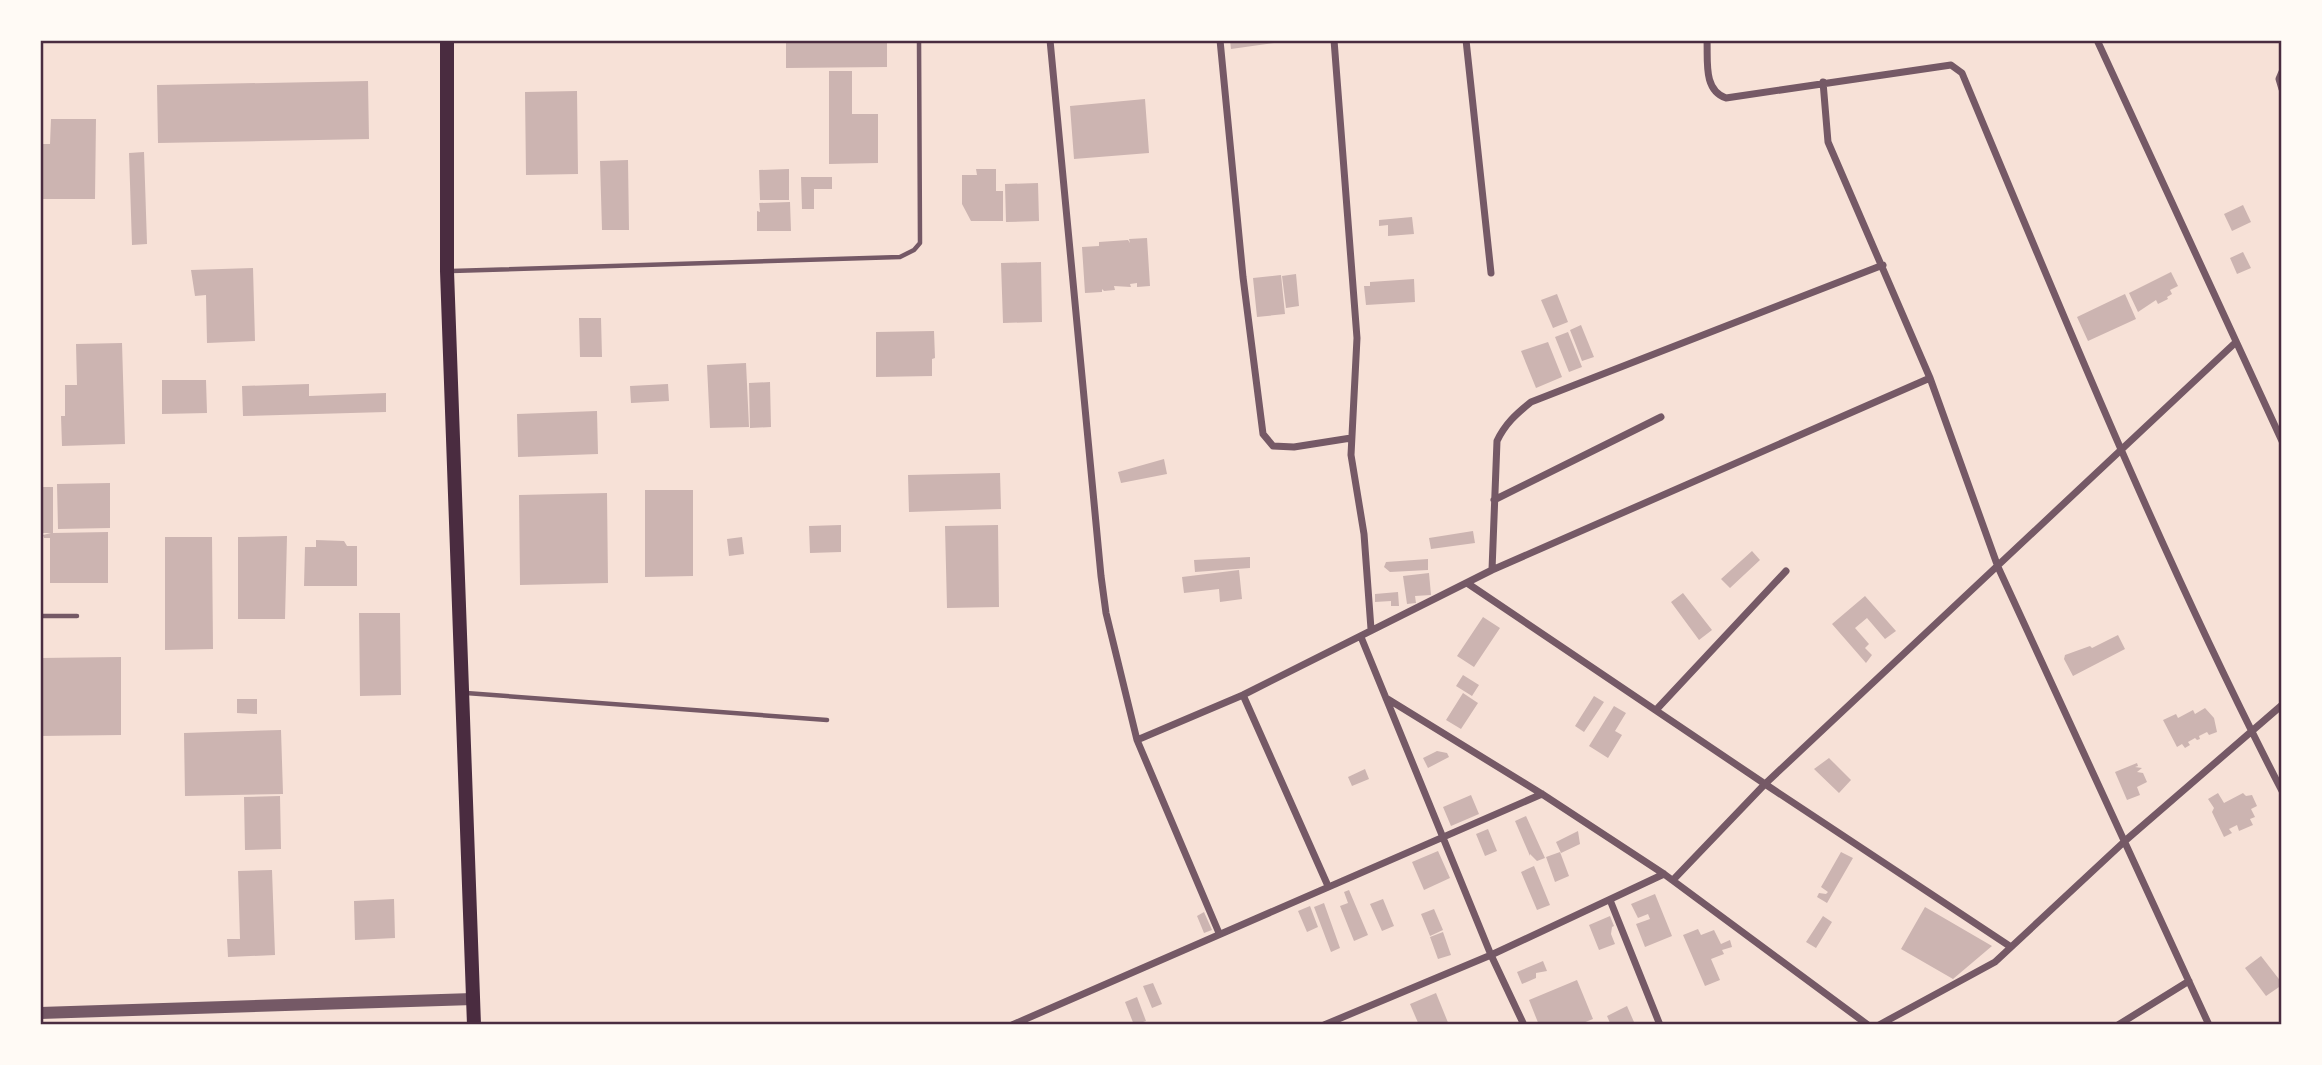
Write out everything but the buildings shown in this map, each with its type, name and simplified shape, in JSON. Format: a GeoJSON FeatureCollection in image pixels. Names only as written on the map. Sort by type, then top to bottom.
{"type":"FeatureCollection","features":[{"type":"Feature","properties":{"kind":"main road"},"geometry":{"type":"LineString","coordinates":[[447,40],[447,271],[474,1025]]}},
{"type":"Feature","properties":{"kind":"street"},"geometry":{"type":"LineString","coordinates":[[1050,40],[1106,613],[1137,740],[1219,933]]}},
{"type":"Feature","properties":{"kind":"street"},"geometry":{"type":"LineString","coordinates":[[1220,40],[1243,277],[1263,434],[1273,446],[1294,447],[1351,438]]}},
{"type":"Feature","properties":{"kind":"street"},"geometry":{"type":"LineString","coordinates":[[1334,40],[1357,338],[1351,456],[1364,534],[1371,629]]}},
{"type":"Feature","properties":{"kind":"street"},"geometry":{"type":"LineString","coordinates":[[1466,40],[1491,273]]}},
{"type":"Feature","properties":{"kind":"street"},"geometry":{"type":"LineString","coordinates":[[1707,40],[1710,84],[1718,95],[1726,98],[1951,65],[1962,74],[2121,451],[2251,731],[2282,791]]}},
{"type":"Feature","properties":{"kind":"street"},"geometry":{"type":"LineString","coordinates":[[2097,40],[2282,441]]}},
{"type":"Feature","properties":{"kind":"street"},"geometry":{"type":"LineString","coordinates":[[2282,72],[2279,79],[2282,89]]}},
{"type":"Feature","properties":{"kind":"street"},"geometry":{"type":"LineString","coordinates":[[1823,82],[1828,142],[1930,378],[1998,567],[2209,1025]]}},
{"type":"Feature","properties":{"kind":"street"},"geometry":{"type":"LineString","coordinates":[[1492,570],[1497,442],[1502,430],[1531,402],[1883,265]]}},
{"type":"Feature","properties":{"kind":"street"},"geometry":{"type":"LineString","coordinates":[[1672,880],[1765,783],[2236,342]]}},
{"type":"Feature","properties":{"kind":"street"},"geometry":{"type":"LineString","coordinates":[[1137,740],[1243,695],[1492,570],[1930,378]]}},
{"type":"Feature","properties":{"kind":"street"},"geometry":{"type":"LineString","coordinates":[[1494,500],[1661,417]]}},
{"type":"Feature","properties":{"kind":"street"},"geometry":{"type":"LineString","coordinates":[[1656,710],[1786,571]]}},
{"type":"Feature","properties":{"kind":"street"},"geometry":{"type":"LineString","coordinates":[[1467,583],[2011,947]]}},
{"type":"Feature","properties":{"kind":"street"},"geometry":{"type":"LineString","coordinates":[[1361,637],[1491,955],[1524,1025]]}},
{"type":"Feature","properties":{"kind":"street"},"geometry":{"type":"LineString","coordinates":[[1243,695],[1328,886]]}},
{"type":"Feature","properties":{"kind":"street"},"geometry":{"type":"LineString","coordinates":[[1386,698],[1542,794],[1664,874],[1868,1025]]}},
{"type":"Feature","properties":{"kind":"street"},"geometry":{"type":"LineString","coordinates":[[1879,1025],[1995,962],[2126,840],[2282,705]]}},
{"type":"Feature","properties":{"kind":"street"},"geometry":{"type":"LineString","coordinates":[[1012,1025],[1542,794]]}},
{"type":"Feature","properties":{"kind":"street"},"geometry":{"type":"LineString","coordinates":[[1324,1025],[1491,955],[1664,874]]}},
{"type":"Feature","properties":{"kind":"street"},"geometry":{"type":"LineString","coordinates":[[1609,900],[1660,1025]]}},
{"type":"Feature","properties":{"kind":"street"},"geometry":{"type":"LineString","coordinates":[[2118,1025],[2189,981]]}},
{"type":"Feature","properties":{"kind":"street"},"geometry":{"type":"LineString","coordinates":[[40,1013],[473,999]]}},
{"type":"Feature","properties":{"kind":"lane"},"geometry":{"type":"LineString","coordinates":[[447,271],[900,257],[908,254],[920,243],[919,40]]}},
{"type":"Feature","properties":{"kind":"lane"},"geometry":{"type":"LineString","coordinates":[[40,616],[77,616]]}},
{"type":"Feature","properties":{"kind":"lane"},"geometry":{"type":"LineString","coordinates":[[462,693],[827,720]]}}]}
